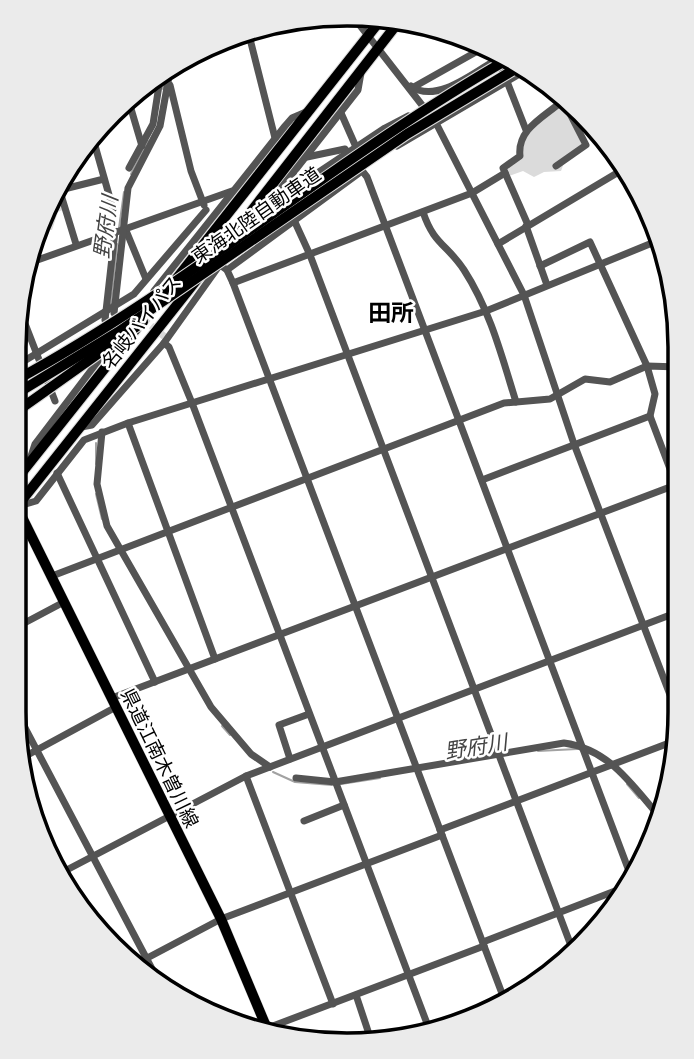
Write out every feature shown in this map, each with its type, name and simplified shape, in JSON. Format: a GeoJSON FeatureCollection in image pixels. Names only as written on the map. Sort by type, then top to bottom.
{"type":"FeatureCollection","features":[{"type":"Feature","properties":{"kind":"highway","name":"名岐バイパス"},"geometry":{"type":"LineString","coordinates":[[27,467],[375,28]]}},
{"type":"Feature","properties":{"kind":"highway","name":"名岐バイパス"},"geometry":{"type":"LineString","coordinates":[[26,493],[393,30]]}},
{"type":"Feature","properties":{"kind":"highway","name":"東海北陸自動車道"},"geometry":{"type":"LineString","coordinates":[[26,375],[114,322],[494,62]]}},
{"type":"Feature","properties":{"kind":"highway","name":"東海北陸自動車道"},"geometry":{"type":"LineString","coordinates":[[26,388],[118,332],[407,134],[511,72]]}},
{"type":"Feature","properties":{"kind":"highway"},"geometry":{"type":"LineString","coordinates":[[26,405],[124,337],[245,243]]}},
{"type":"Feature","properties":{"kind":"main road","name":"県道江南木曽川線"},"geometry":{"type":"LineString","coordinates":[[26,525],[221,919],[263,1022]]}},
{"type":"Feature","properties":{"kind":"street"},"geometry":{"type":"LineString","coordinates":[[361,27],[436,123],[524,295],[574,444],[668,689]]}},
{"type":"Feature","properties":{"kind":"street"},"geometry":{"type":"LineString","coordinates":[[251,41],[275,138]]}},
{"type":"Feature","properties":{"kind":"street"},"geometry":{"type":"LineString","coordinates":[[412,88],[474,53]]}},
{"type":"Feature","properties":{"kind":"street"},"geometry":{"type":"LineString","coordinates":[[402,79],[412,88],[424,93],[441,90],[494,62]]}},
{"type":"Feature","properties":{"kind":"street"},"geometry":{"type":"LineString","coordinates":[[503,67],[526,130]]}},
{"type":"Feature","properties":{"kind":"street"},"geometry":{"type":"LineString","coordinates":[[79,427],[92,425],[166,339],[220,265],[281,194],[358,90],[361,72]]}},
{"type":"Feature","properties":{"kind":"street"},"geometry":{"type":"LineString","coordinates":[[227,271],[363,170],[517,75]]}},
{"type":"Feature","properties":{"kind":"street"},"geometry":{"type":"LineString","coordinates":[[169,81],[191,171],[206,210],[212,218]]}},
{"type":"Feature","properties":{"kind":"street"},"geometry":{"type":"LineString","coordinates":[[110,313],[128,188],[160,126],[169,81]]}},
{"type":"Feature","properties":{"kind":"street"},"geometry":{"type":"LineString","coordinates":[[129,168],[153,124],[159,88]]}},
{"type":"Feature","properties":{"kind":"street"},"geometry":{"type":"LineString","coordinates":[[547,285],[503,168],[520,156],[519,148],[526,130],[557,105]]}},
{"type":"Feature","properties":{"kind":"street"},"geometry":{"type":"LineString","coordinates":[[281,194],[424,107]]}},
{"type":"Feature","properties":{"kind":"street"},"geometry":{"type":"LineString","coordinates":[[131,110],[142,146]]}},
{"type":"Feature","properties":{"kind":"street"},"geometry":{"type":"LineString","coordinates":[[27,467],[35,444],[232,191],[292,118],[306,113]]}},
{"type":"Feature","properties":{"kind":"street"},"geometry":{"type":"LineString","coordinates":[[341,113],[628,867]]}},
{"type":"Feature","properties":{"kind":"street"},"geometry":{"type":"LineString","coordinates":[[556,166],[586,145],[573,119]]}},
{"type":"Feature","properties":{"kind":"street"},"geometry":{"type":"LineString","coordinates":[[307,157],[339,148],[353,149]]}},
{"type":"Feature","properties":{"kind":"street"},"geometry":{"type":"LineString","coordinates":[[96,149],[113,209]]}},
{"type":"Feature","properties":{"kind":"street"},"geometry":{"type":"LineString","coordinates":[[233,283],[472,193],[505,173]]}},
{"type":"Feature","properties":{"kind":"street"},"geometry":{"type":"LineString","coordinates":[[498,244],[617,173]]}},
{"type":"Feature","properties":{"kind":"street"},"geometry":{"type":"LineString","coordinates":[[70,185],[104,179]]}},
{"type":"Feature","properties":{"kind":"street"},"geometry":{"type":"LineString","coordinates":[[39,258],[232,191]]}},
{"type":"Feature","properties":{"kind":"street"},"geometry":{"type":"LineString","coordinates":[[281,194],[296,219],[310,255],[570,943]]}},
{"type":"Feature","properties":{"kind":"street"},"geometry":{"type":"LineString","coordinates":[[62,199],[76,244]]}},
{"type":"Feature","properties":{"kind":"street"},"geometry":{"type":"LineString","coordinates":[[26,361],[126,305],[206,210]]}},
{"type":"Feature","properties":{"kind":"street"},"geometry":{"type":"LineString","coordinates":[[423,212],[430,233],[464,270],[486,312],[516,402]]}},
{"type":"Feature","properties":{"kind":"street"},"geometry":{"type":"LineString","coordinates":[[120,229],[146,279]]}},
{"type":"Feature","properties":{"kind":"street"},"geometry":{"type":"LineString","coordinates":[[540,266],[590,242],[647,366],[655,394],[650,416],[668,461]]}},
{"type":"Feature","properties":{"kind":"street"},"geometry":{"type":"LineString","coordinates":[[26,504],[36,501],[84,440],[102,432],[486,312],[651,243]]}},
{"type":"Feature","properties":{"kind":"street"},"geometry":{"type":"LineString","coordinates":[[220,265],[227,271],[233,283],[502,993]]}},
{"type":"Feature","properties":{"kind":"street"},"geometry":{"type":"LineString","coordinates":[[27,329],[55,401]]}},
{"type":"Feature","properties":{"kind":"street"},"geometry":{"type":"LineString","coordinates":[[166,339],[427,1023]]}},
{"type":"Feature","properties":{"kind":"street"},"geometry":{"type":"LineString","coordinates":[[52,576],[504,403],[550,399],[584,379],[610,382],[647,366],[668,367]]}},
{"type":"Feature","properties":{"kind":"street"},"geometry":{"type":"LineString","coordinates":[[482,480],[650,416]]}},
{"type":"Feature","properties":{"kind":"street"},"geometry":{"type":"LineString","coordinates":[[128,422],[215,659]]}},
{"type":"Feature","properties":{"kind":"street"},"geometry":{"type":"LineString","coordinates":[[102,432],[98,496],[118,551],[187,670],[221,719],[251,754],[270,767]]}},
{"type":"Feature","properties":{"kind":"street"},"geometry":{"type":"LineString","coordinates":[[57,473],[155,682]]}},
{"type":"Feature","properties":{"kind":"street"},"geometry":{"type":"LineString","coordinates":[[29,754],[114,703],[155,682],[668,489]]}},
{"type":"Feature","properties":{"kind":"street"},"geometry":{"type":"LineString","coordinates":[[26,622],[64,602]]}},
{"type":"Feature","properties":{"kind":"street"},"geometry":{"type":"LineString","coordinates":[[68,869],[246,776],[668,616]]}},
{"type":"Feature","properties":{"kind":"street"},"geometry":{"type":"LineString","coordinates":[[290,759],[279,725],[309,715]]}},
{"type":"Feature","properties":{"kind":"street"},"geometry":{"type":"LineString","coordinates":[[27,728],[150,964]]}},
{"type":"Feature","properties":{"kind":"street"},"geometry":{"type":"LineString","coordinates":[[296,778],[336,785],[564,743],[583,749],[612,765],[653,809]]}},
{"type":"Feature","properties":{"kind":"street"},"geometry":{"type":"LineString","coordinates":[[147,959],[221,919],[666,744]]}},
{"type":"Feature","properties":{"kind":"street"},"geometry":{"type":"LineString","coordinates":[[246,776],[333,1004]]}},
{"type":"Feature","properties":{"kind":"street"},"geometry":{"type":"LineString","coordinates":[[304,821],[344,805]]}},
{"type":"Feature","properties":{"kind":"street"},"geometry":{"type":"LineString","coordinates":[[276,1025],[612,892]]}},
{"type":"Feature","properties":{"kind":"street"},"geometry":{"type":"LineString","coordinates":[[356,995],[368,1032]]}},
{"type":"Feature","properties":{"kind":"shaded area"},"geometry":{"type":"Polygon","coordinates":[[[559,106],[567,114],[585,148],[565,160],[561,171],[544,172],[534,177],[523,171],[509,176],[503,168],[520,156],[526,130],[559,106]]]}},
{"type":"Feature","properties":{"kind":"shaded area"},"geometry":{"type":"Polygon","coordinates":[[[62,199],[65,209],[58,212],[52,230],[49,230],[62,199]]]}},
{"type":"Feature","properties":{"kind":"waterway","name":"野府川"},"geometry":{"type":"LineString","coordinates":[[163,84],[163,89]]}},
{"type":"Feature","properties":{"kind":"waterway","name":"野府川"},"geometry":{"type":"LineString","coordinates":[[131,174],[148,141]]}},
{"type":"Feature","properties":{"kind":"waterway","name":"野府川"},"geometry":{"type":"LineString","coordinates":[[119,228],[124,192]]}},
{"type":"Feature","properties":{"kind":"waterway","name":"野府川"},"geometry":{"type":"LineString","coordinates":[[111,304],[117,244]]}},
{"type":"Feature","properties":{"kind":"waterway","name":"野府川"},"geometry":{"type":"LineString","coordinates":[[96,443],[96,464]]}},
{"type":"Feature","properties":{"kind":"waterway","name":"野府川"},"geometry":{"type":"LineString","coordinates":[[96,494],[102,519]]}},
{"type":"Feature","properties":{"kind":"waterway","name":"野府川"},"geometry":{"type":"LineString","coordinates":[[222,726],[230,735]]}},
{"type":"Feature","properties":{"kind":"waterway","name":"野府川"},"geometry":{"type":"LineString","coordinates":[[538,751],[577,749]]}},
{"type":"Feature","properties":{"kind":"waterway","name":"野府川"},"geometry":{"type":"LineString","coordinates":[[273,772],[295,782],[332,785]]}},
{"type":"Feature","properties":{"kind":"waterway","name":"野府川"},"geometry":{"type":"LineString","coordinates":[[341,784],[380,778]]}},
{"type":"Feature","properties":{"kind":"waterway","name":"野府川"},"geometry":{"type":"LineString","coordinates":[[627,784],[639,798]]}},
{"type":"Feature","properties":{"kind":"tunnel"},"geometry":{"type":"LineString","coordinates":[[143,319],[165,337]]}},
{"type":"Feature","properties":{"kind":"district","name":"田所"},"geometry":{"type":"Point","coordinates":[391,313]}}]}
